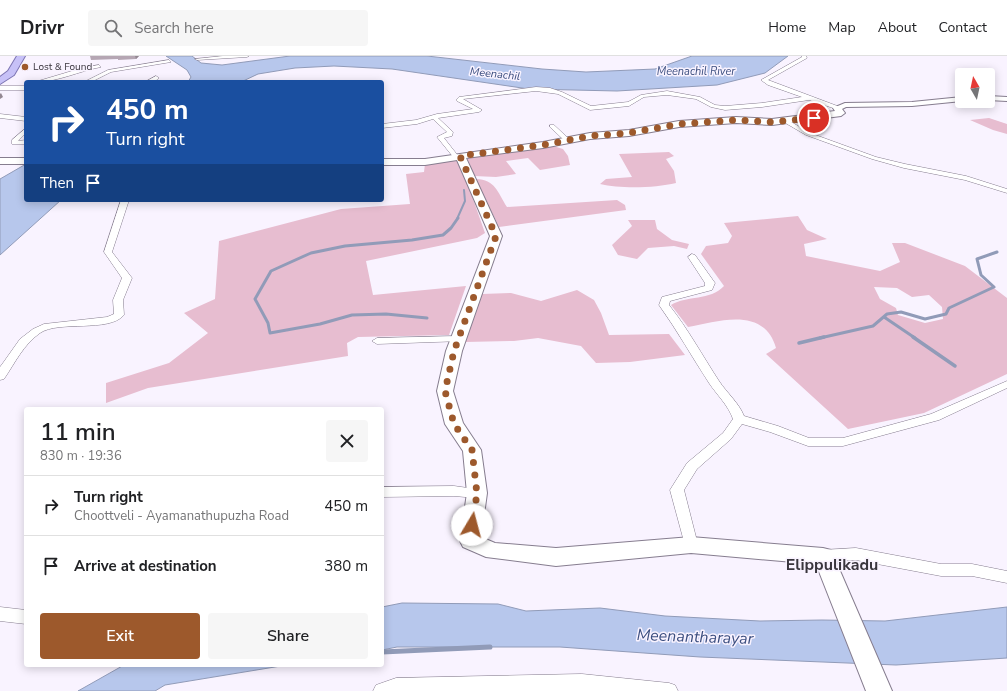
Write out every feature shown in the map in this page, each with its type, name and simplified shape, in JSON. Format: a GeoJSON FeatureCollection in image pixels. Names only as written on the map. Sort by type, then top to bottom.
{"type":"FeatureCollection","features":[{"type":"Feature","properties":{"kind":"main road"},"geometry":{"type":"LineString","coordinates":[[0,81],[11,73],[21,56]]}},
{"type":"Feature","properties":{"kind":"main road"},"geometry":{"type":"LineString","coordinates":[[995,98],[1007,99]]}},
{"type":"Feature","properties":{"kind":"main road"},"geometry":{"type":"LineString","coordinates":[[384,162],[425,162],[543,145],[590,136],[629,133],[679,124],[736,120],[772,122],[837,115],[841,113],[837,108],[845,105],[912,104],[955,100]]}},
{"type":"Feature","properties":{"kind":"main road"},"geometry":{"type":"LineString","coordinates":[[458,157],[496,236],[454,351],[445,391],[454,424],[472,450],[477,494],[470,540],[486,549],[556,557],[691,545],[823,556],[842,606],[876,684]]}},
{"type":"Feature","properties":{"kind":"main road"},"geometry":{"type":"LineString","coordinates":[[0,161],[23,161]]}},
{"type":"Feature","properties":{"kind":"street"},"geometry":{"type":"LineString","coordinates":[[197,59],[247,56]]}},
{"type":"Feature","properties":{"kind":"street"},"geometry":{"type":"LineString","coordinates":[[804,56],[805,58],[764,80],[770,84],[838,108]]}},
{"type":"Feature","properties":{"kind":"street"},"geometry":{"type":"LineString","coordinates":[[92,80],[110,72],[169,61]]}},
{"type":"Feature","properties":{"kind":"street"},"geometry":{"type":"LineString","coordinates":[[45,80],[99,66]]}},
{"type":"Feature","properties":{"kind":"street"},"geometry":{"type":"LineString","coordinates":[[152,80],[156,78]]}},
{"type":"Feature","properties":{"kind":"street"},"geometry":{"type":"LineString","coordinates":[[0,88],[24,87]]}},
{"type":"Feature","properties":{"kind":"street"},"geometry":{"type":"LineString","coordinates":[[384,126],[417,122],[434,117],[479,110],[459,100],[461,98],[536,89],[550,90],[560,93],[590,108],[629,104],[644,96],[667,93],[698,98],[714,106],[725,108],[762,105],[809,98]]}},
{"type":"Feature","properties":{"kind":"street"},"geometry":{"type":"LineString","coordinates":[[0,116],[24,119]]}},
{"type":"Feature","properties":{"kind":"street"},"geometry":{"type":"LineString","coordinates":[[434,117],[450,132],[450,135],[440,138],[458,157]]}},
{"type":"Feature","properties":{"kind":"street"},"geometry":{"type":"LineString","coordinates":[[784,120],[808,134],[874,158],[904,166],[966,178],[1007,191]]}},
{"type":"Feature","properties":{"kind":"street"},"geometry":{"type":"LineString","coordinates":[[552,126],[567,140]]}},
{"type":"Feature","properties":{"kind":"street"},"geometry":{"type":"LineString","coordinates":[[24,132],[14,141],[14,143],[24,142]]}},
{"type":"Feature","properties":{"kind":"street"},"geometry":{"type":"LineString","coordinates":[[0,377],[8,360],[36,331],[44,327],[109,320],[119,315],[118,300],[127,278],[108,252],[124,202]]}},
{"type":"Feature","properties":{"kind":"street"},"geometry":{"type":"LineString","coordinates":[[692,257],[710,283],[709,288],[665,299],[664,305],[682,327],[739,419],[774,429],[808,442],[843,442],[935,417],[1007,384]]}},
{"type":"Feature","properties":{"kind":"street"},"geometry":{"type":"LineString","coordinates":[[377,341],[459,339]]}},
{"type":"Feature","properties":{"kind":"street"},"geometry":{"type":"LineString","coordinates":[[691,545],[677,490],[692,466],[727,436],[739,419]]}},
{"type":"Feature","properties":{"kind":"street"},"geometry":{"type":"LineString","coordinates":[[384,492],[454,492],[477,494]]}},
{"type":"Feature","properties":{"kind":"street"},"geometry":{"type":"LineString","coordinates":[[823,556],[856,554],[941,570],[972,570],[1007,576]]}},
{"type":"Feature","properties":{"kind":"street"},"geometry":{"type":"LineString","coordinates":[[0,614],[24,617]]}},
{"type":"Feature","properties":{"kind":"street"},"geometry":{"type":"LineString","coordinates":[[382,691],[396,686],[582,682],[669,691]]}},
{"type":"Feature","properties":{"kind":"shaded area"},"geometry":{"type":"Polygon","coordinates":[[[989,118],[1007,124],[1007,134],[993,130],[970,120],[989,118]]]}},
{"type":"Feature","properties":{"kind":"shaded area"},"geometry":{"type":"Polygon","coordinates":[[[553,146],[563,149],[568,156],[570,165],[540,170],[528,158],[506,161],[516,174],[496,177],[474,176],[467,157],[517,149],[553,146]]]}},
{"type":"Feature","properties":{"kind":"shaded area"},"geometry":{"type":"Polygon","coordinates":[[[669,152],[674,156],[666,159],[674,171],[676,183],[638,187],[618,187],[600,184],[606,179],[632,177],[619,154],[669,152]]]}},
{"type":"Feature","properties":{"kind":"shaded area"},"geometry":{"type":"Polygon","coordinates":[[[459,159],[485,233],[477,238],[366,261],[373,295],[466,286],[449,335],[358,337],[347,343],[348,356],[148,388],[106,403],[106,383],[169,363],[208,333],[184,313],[215,299],[219,241],[341,209],[410,204],[406,174],[424,172],[425,164],[459,159]]]}},
{"type":"Feature","properties":{"kind":"shaded area"},"geometry":{"type":"Polygon","coordinates":[[[476,179],[488,181],[492,184],[507,207],[617,200],[625,205],[626,210],[499,227],[476,179]]]}},
{"type":"Feature","properties":{"kind":"shaded area"},"geometry":{"type":"Polygon","coordinates":[[[798,216],[807,230],[827,239],[804,244],[806,256],[880,271],[900,262],[892,243],[905,243],[965,266],[1007,298],[1007,374],[924,413],[848,429],[766,354],[776,348],[770,335],[762,326],[751,321],[726,320],[688,327],[671,305],[684,300],[712,294],[724,286],[701,254],[706,246],[728,243],[732,236],[724,223],[798,216]],[[874,287],[880,299],[896,308],[898,315],[925,323],[943,319],[942,307],[929,295],[912,297],[897,288],[874,287]]]}},
{"type":"Feature","properties":{"kind":"shaded area"},"geometry":{"type":"Polygon","coordinates":[[[628,220],[655,220],[657,229],[672,240],[689,244],[687,249],[674,246],[648,248],[637,259],[618,255],[612,245],[632,226],[628,220]]]}},
{"type":"Feature","properties":{"kind":"shaded area"},"geometry":{"type":"Polygon","coordinates":[[[577,290],[594,300],[601,313],[609,335],[669,334],[685,355],[630,362],[596,363],[581,346],[538,338],[514,341],[465,342],[482,294],[511,293],[541,301],[577,290]]]}},
{"type":"Feature","properties":{"kind":"water","name":"Meenachil River"},"geometry":{"type":"Polygon","coordinates":[[[166,56],[192,56],[201,63],[222,65],[290,56],[427,56],[542,69],[586,72],[655,69],[692,56],[788,56],[765,73],[717,85],[617,91],[529,89],[392,69],[334,66],[295,68],[258,74],[245,80],[189,80],[191,77],[187,70],[166,56]]]}},
{"type":"Feature","properties":{"kind":"water"},"geometry":{"type":"Polygon","coordinates":[[[24,165],[24,202],[59,202],[0,255],[0,179],[24,165]]]}},
{"type":"Feature","properties":{"kind":"water"},"geometry":{"type":"Polygon","coordinates":[[[402,603],[498,604],[526,611],[600,608],[665,616],[760,621],[885,621],[1007,607],[1007,658],[896,665],[700,657],[560,647],[397,647],[384,650],[384,607],[402,603]]]}},
{"type":"Feature","properties":{"kind":"water"},"geometry":{"type":"Polygon","coordinates":[[[120,667],[275,667],[165,685],[155,691],[78,691],[120,667]]]}},
{"type":"Feature","properties":{"kind":"waterway"},"geometry":{"type":"LineString","coordinates":[[457,219],[465,201],[464,190]]}},
{"type":"Feature","properties":{"kind":"waterway"},"geometry":{"type":"LineString","coordinates":[[427,318],[386,314],[352,315],[320,324],[270,333],[268,323],[255,299],[271,271],[311,253],[345,246],[412,240],[443,235],[451,228],[458,218]]}},
{"type":"Feature","properties":{"kind":"waterway"},"geometry":{"type":"LineString","coordinates":[[820,338],[873,326],[887,314],[901,312],[925,319],[946,314],[949,308],[994,287],[981,275],[977,259],[997,252]]}},
{"type":"Feature","properties":{"kind":"waterway"},"geometry":{"type":"LineString","coordinates":[[884,317],[915,338]]}},
{"type":"Feature","properties":{"kind":"waterway"},"geometry":{"type":"LineString","coordinates":[[799,343],[824,337]]}},
{"type":"Feature","properties":{"kind":"waterway"},"geometry":{"type":"LineString","coordinates":[[913,337],[955,366]]}},
{"type":"Feature","properties":{"kind":"waterway","name":"Meenantharayar"},"geometry":{"type":"LineString","coordinates":[[384,652],[490,647]]}},
{"type":"Feature","properties":{"kind":"place","name":"Lost & Found"},"geometry":{"type":"Point","coordinates":[25,67]}},
{"type":"Feature","properties":{"kind":"district","name":"Elippulikadu"},"geometry":{"type":"Point","coordinates":[832,565]}},
{"type":"Feature","properties":{"kind":"route"},"geometry":{"type":"LineString","coordinates":[[472,525],[477,494],[472,450],[454,424],[445,391],[454,351],[496,236],[460,156],[543,145],[590,136],[629,133],[679,124],[736,120],[772,122],[814,118]]}},
{"type":"Feature","properties":{"kind":"water label","name":"Meenachil"},"geometry":{"type":"Point","coordinates":[495,74]}}]}
